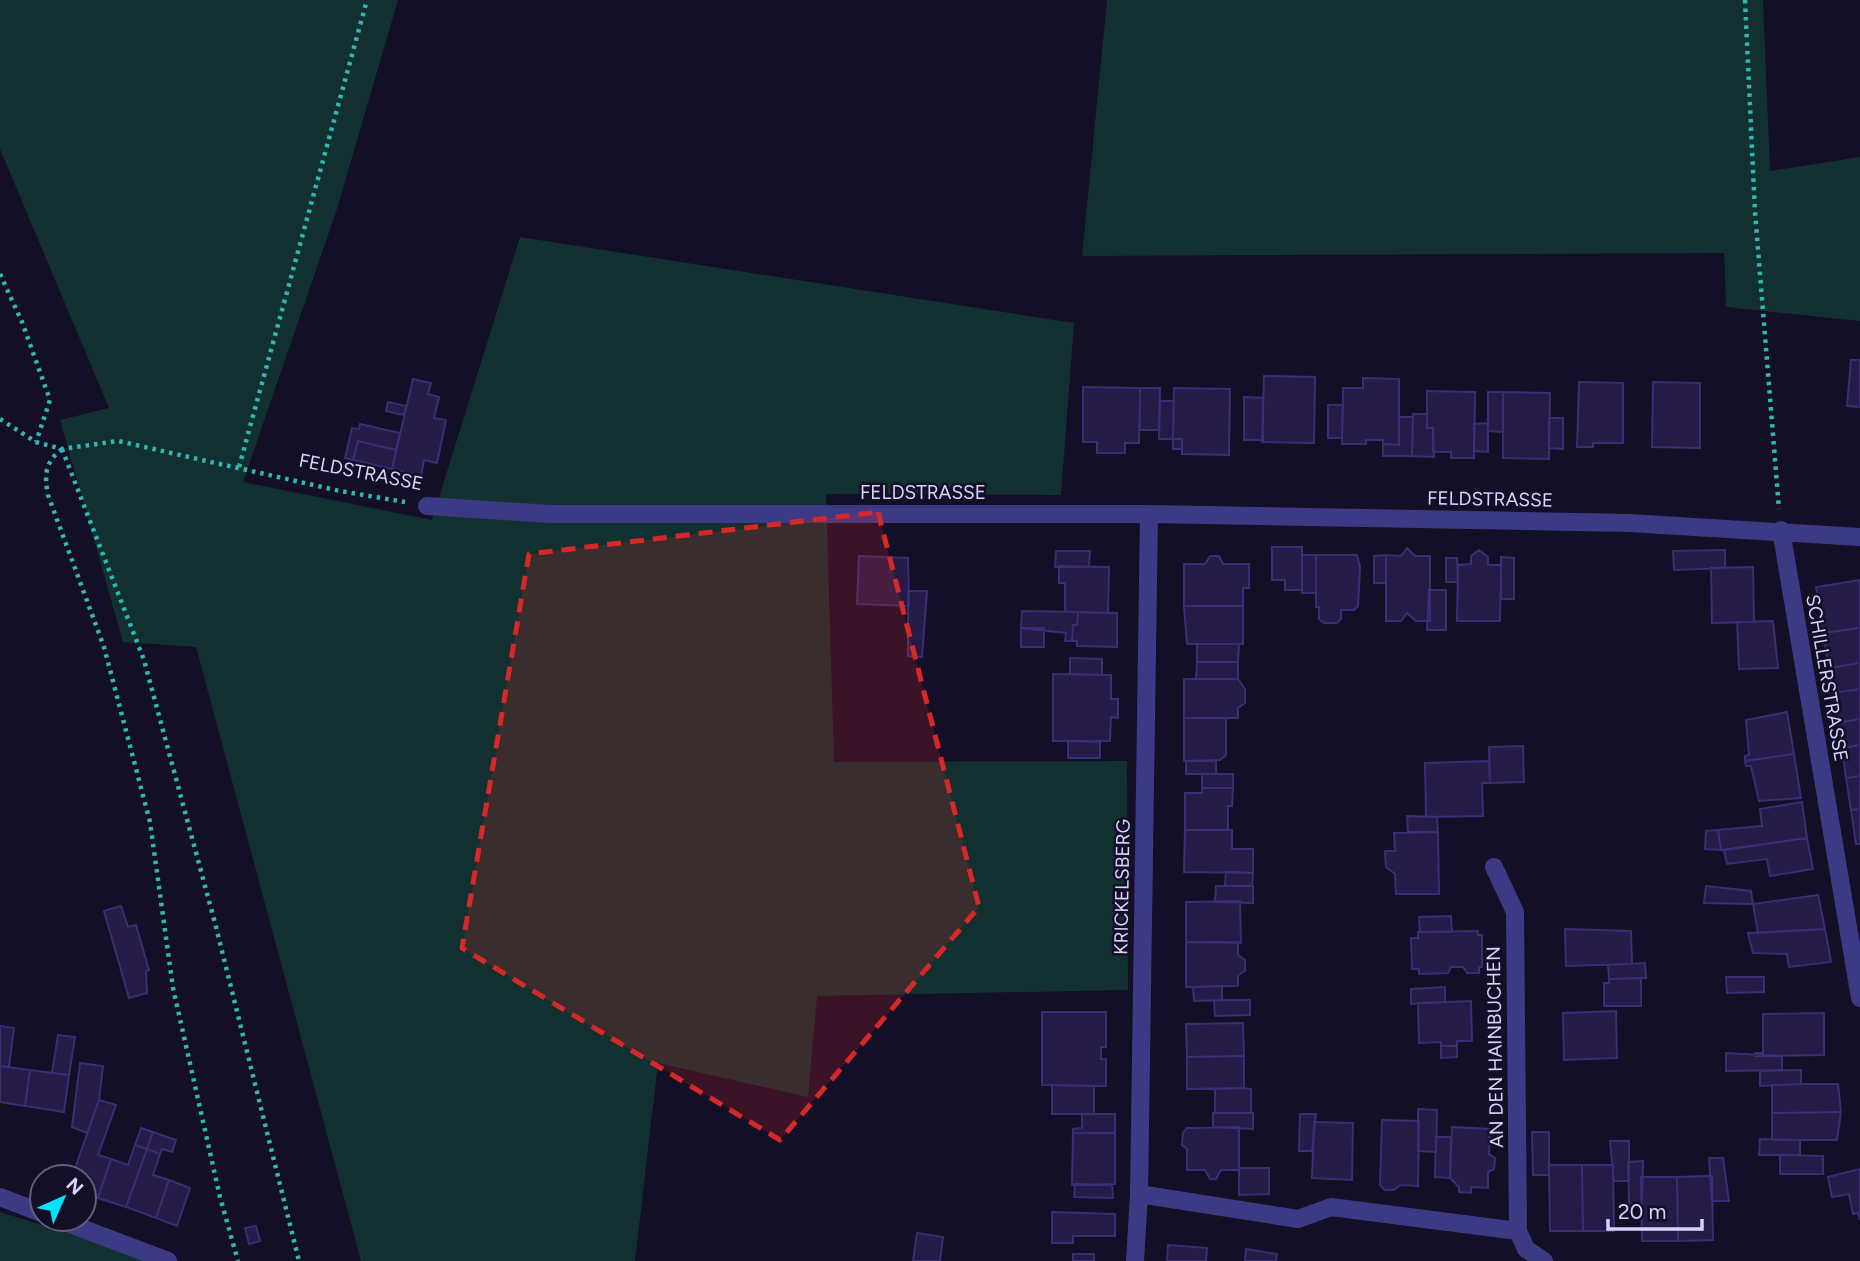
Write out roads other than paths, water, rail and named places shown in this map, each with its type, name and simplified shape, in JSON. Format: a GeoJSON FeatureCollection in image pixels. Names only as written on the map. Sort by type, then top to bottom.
{"type":"FeatureCollection","features":[{"type":"Feature","properties":{"kind":"street","name":"FELDSTRASSE"},"geometry":{"type":"LineString","coordinates":[[427,506],[550,514],[1149,514],[1629,523],[1781,530],[1860,537]]}},
{"type":"Feature","properties":{"kind":"street","name":"KRICKELSBERG"},"geometry":{"type":"LineString","coordinates":[[1135,1261],[1139,1194],[1149,514]]}},
{"type":"Feature","properties":{"kind":"street","name":"SCHILLERSTRASSE"},"geometry":{"type":"LineString","coordinates":[[1781,530],[1860,998]]}},
{"type":"Feature","properties":{"kind":"street","name":"AN DEN HAINBUCHEN"},"geometry":{"type":"LineString","coordinates":[[1494,867],[1515,912],[1518,1231]]}},
{"type":"Feature","properties":{"kind":"street"},"geometry":{"type":"LineString","coordinates":[[1139,1194],[1298,1219],[1331,1207],[1518,1231],[1526,1248],[1544,1261]]}},
{"type":"Feature","properties":{"kind":"street"},"geometry":{"type":"LineString","coordinates":[[0,1197],[28,1208]]}},
{"type":"Feature","properties":{"kind":"street"},"geometry":{"type":"LineString","coordinates":[[94,1233],[168,1261]]}}]}
